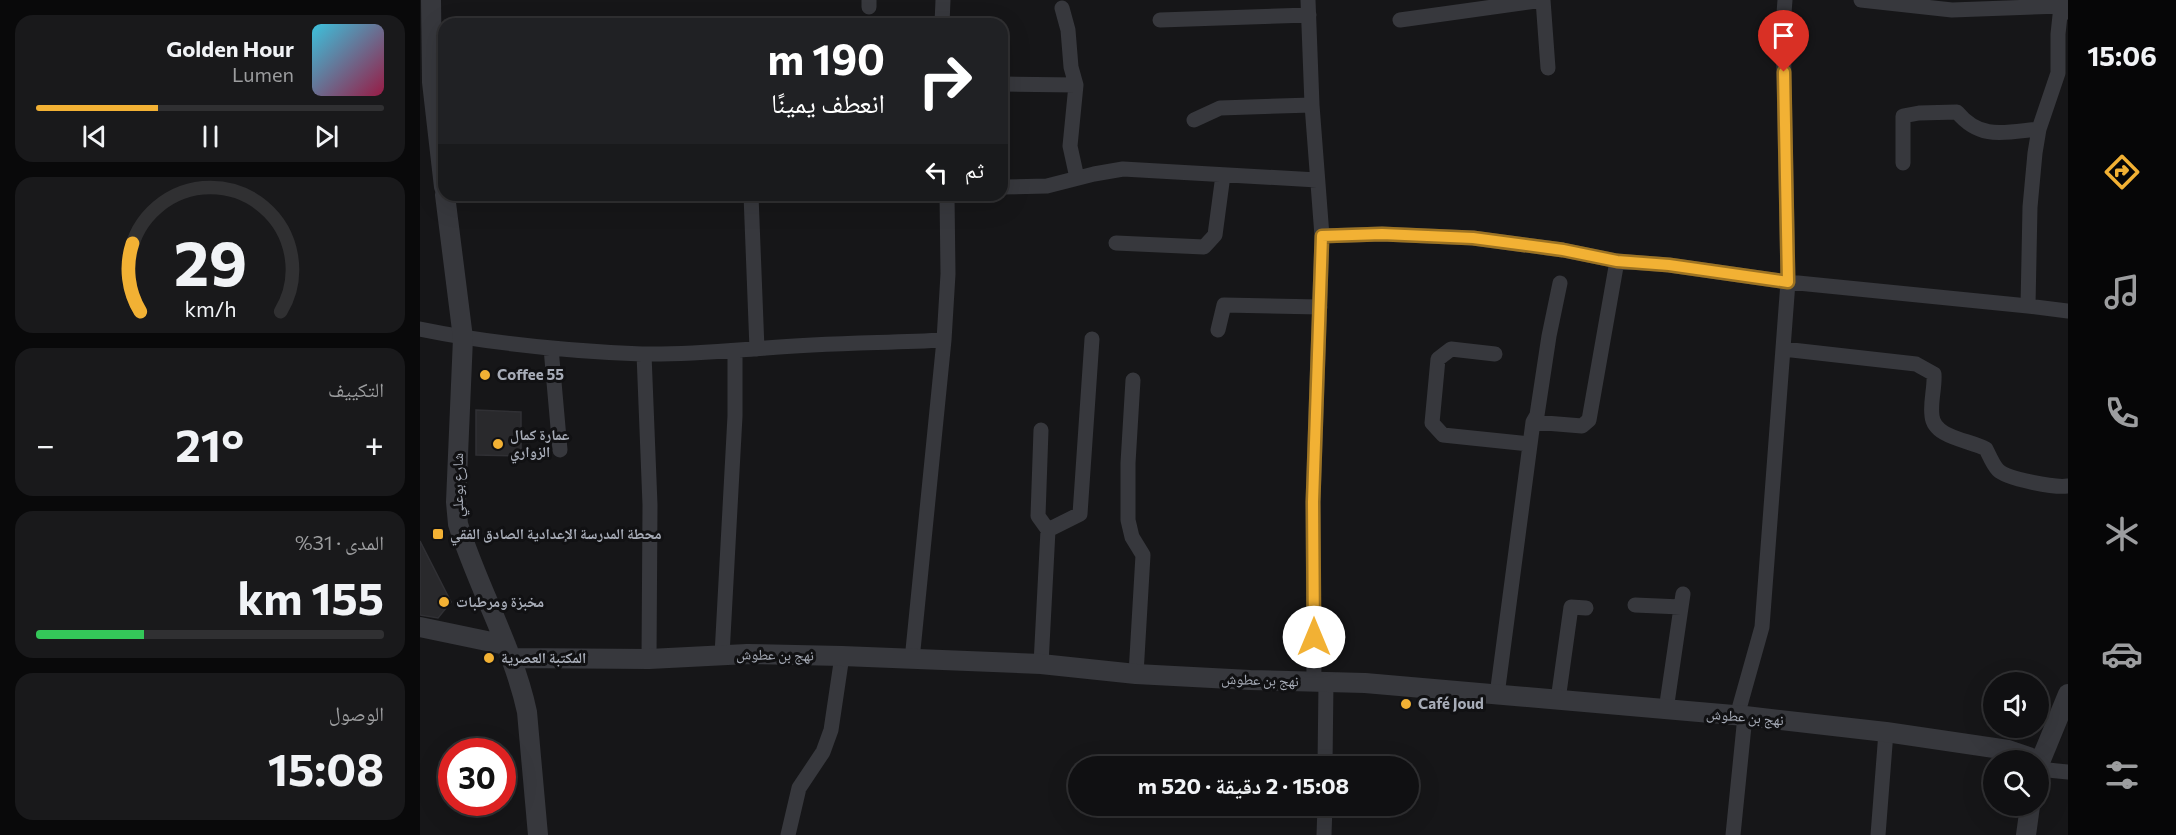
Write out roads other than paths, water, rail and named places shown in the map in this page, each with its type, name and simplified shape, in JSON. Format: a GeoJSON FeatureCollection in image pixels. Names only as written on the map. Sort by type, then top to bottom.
{"type":"FeatureCollection","features":[{"type":"Feature","properties":{"kind":"street"},"geometry":{"type":"LineString","coordinates":[[431,0],[432,82],[438,134]]}},
{"type":"Feature","properties":{"kind":"street"},"geometry":{"type":"LineString","coordinates":[[942,18],[943,0]]}},
{"type":"Feature","properties":{"kind":"street"},"geometry":{"type":"LineString","coordinates":[[1400,20],[1543,0],[1548,68]]}},
{"type":"Feature","properties":{"kind":"street"},"geometry":{"type":"LineString","coordinates":[[1733,835],[1741,716],[1762,627],[1788,282],[1785,0]]}},
{"type":"Feature","properties":{"kind":"street"},"geometry":{"type":"LineString","coordinates":[[1861,0],[1952,10],[2064,6],[2058,34],[2058,73],[2039,129],[2035,153],[2030,207],[2028,306]]}},
{"type":"Feature","properties":{"kind":"street"},"geometry":{"type":"LineString","coordinates":[[1160,20],[1308,7],[1312,105],[1322,236],[1313,502],[1324,756]]}},
{"type":"Feature","properties":{"kind":"street"},"geometry":{"type":"LineString","coordinates":[[1062,8],[1068,30],[1071,67],[1076,85],[1070,146],[1077,178]]}},
{"type":"Feature","properties":{"kind":"street"},"geometry":{"type":"LineString","coordinates":[[1008,84],[1076,85]]}},
{"type":"Feature","properties":{"kind":"street"},"geometry":{"type":"LineString","coordinates":[[1194,120],[1220,108],[1312,105]]}},
{"type":"Feature","properties":{"kind":"street"},"geometry":{"type":"LineString","coordinates":[[1903,163],[1903,116],[1919,112],[1957,112],[1985,133],[2039,129]]}},
{"type":"Feature","properties":{"kind":"street"},"geometry":{"type":"LineString","coordinates":[[1008,187],[1047,186],[1123,169],[1317,180]]}},
{"type":"Feature","properties":{"kind":"street"},"geometry":{"type":"LineString","coordinates":[[1116,243],[1204,247],[1215,235],[1222,175]]}},
{"type":"Feature","properties":{"kind":"street","name":"شارع بوعلي"},"geometry":{"type":"LineString","coordinates":[[446,201],[463,338],[456,502],[458,524],[509,652],[526,712],[538,835]]}},
{"type":"Feature","properties":{"kind":"street"},"geometry":{"type":"LineString","coordinates":[[751,201],[756,349]]}},
{"type":"Feature","properties":{"kind":"street"},"geometry":{"type":"LineString","coordinates":[[912,660],[944,340],[948,274],[947,201]]}},
{"type":"Feature","properties":{"kind":"street"},"geometry":{"type":"LineString","coordinates":[[1322,236],[1382,234],[1473,238],[1563,250],[1617,261],[1669,265],[1788,282],[2068,311]]}},
{"type":"Feature","properties":{"kind":"street"},"geometry":{"type":"LineString","coordinates":[[1533,422],[1582,426],[1589,420],[1617,261]]}},
{"type":"Feature","properties":{"kind":"street"},"geometry":{"type":"LineString","coordinates":[[1497,695],[1533,422],[1537,415],[1560,283]]}},
{"type":"Feature","properties":{"kind":"street"},"geometry":{"type":"LineString","coordinates":[[1218,330],[1224,305],[1320,307]]}},
{"type":"Feature","properties":{"kind":"street"},"geometry":{"type":"LineString","coordinates":[[420,329],[463,338],[551,348],[644,354],[735,352],[944,340]]}},
{"type":"Feature","properties":{"kind":"street"},"geometry":{"type":"LineString","coordinates":[[1048,530],[1080,514],[1092,339]]}},
{"type":"Feature","properties":{"kind":"street"},"geometry":{"type":"LineString","coordinates":[[551,348],[560,450]]}},
{"type":"Feature","properties":{"kind":"street"},"geometry":{"type":"LineString","coordinates":[[1495,354],[1451,349],[1438,359],[1432,423],[1443,435],[1530,444]]}},
{"type":"Feature","properties":{"kind":"street"},"geometry":{"type":"LineString","coordinates":[[1783,349],[1916,364],[1926,368],[1934,374],[1931,416],[1934,425],[1941,432],[1986,449],[1996,469],[2004,474],[2051,486],[2068,486]]}},
{"type":"Feature","properties":{"kind":"street"},"geometry":{"type":"LineString","coordinates":[[722,655],[735,416],[735,352]]}},
{"type":"Feature","properties":{"kind":"street"},"geometry":{"type":"LineString","coordinates":[[644,354],[650,505],[649,659]]}},
{"type":"Feature","properties":{"kind":"street"},"geometry":{"type":"LineString","coordinates":[[1133,380],[1128,463],[1128,520],[1132,537],[1143,555],[1136,674]]}},
{"type":"Feature","properties":{"kind":"street"},"geometry":{"type":"LineString","coordinates":[[1041,430],[1038,516],[1048,530],[1041,664]]}},
{"type":"Feature","properties":{"kind":"street"},"geometry":{"type":"LineString","coordinates":[[1635,605],[1682,600],[1666,710]]}},
{"type":"Feature","properties":{"kind":"street"},"geometry":{"type":"LineString","coordinates":[[1558,700],[1571,607],[1586,608]]}},
{"type":"Feature","properties":{"kind":"street","name":"نهج بن عطوش"},"geometry":{"type":"LineString","coordinates":[[420,627],[509,652],[649,659],[747,654],[842,656],[1041,664],[1136,674],[1365,683],[1741,716],[1886,732],[2008,750]]}},
{"type":"Feature","properties":{"kind":"street"},"geometry":{"type":"LineString","coordinates":[[788,835],[799,788],[823,752],[831,730],[842,656]]}},
{"type":"Feature","properties":{"kind":"street"},"geometry":{"type":"LineString","coordinates":[[2045,750],[2068,694]]}},
{"type":"Feature","properties":{"kind":"street"},"geometry":{"type":"LineString","coordinates":[[1878,835],[1886,732]]}},
{"type":"Feature","properties":{"kind":"street"},"geometry":{"type":"LineString","coordinates":[[2049,768],[2068,772]]}},
{"type":"Feature","properties":{"kind":"street"},"geometry":{"type":"LineString","coordinates":[[1324,835],[1325,816]]}},
{"type":"Feature","properties":{"kind":"street"},"geometry":{"type":"LineString","coordinates":[[2026,835],[2029,816]]}},
{"type":"Feature","properties":{"kind":"place","name":"Coffee 55"},"geometry":{"type":"Point","coordinates":[485,375]}},
{"type":"Feature","properties":{"kind":"place","name":"عمارة كمال الزواري"},"geometry":{"type":"Point","coordinates":[498,444]}},
{"type":"Feature","properties":{"kind":"place","name":"محطة المدرسة الإعدادية الصادق الفقي"},"geometry":{"type":"Point","coordinates":[438,534]}},
{"type":"Feature","properties":{"kind":"place","name":"مخبزة ومرطبات"},"geometry":{"type":"Point","coordinates":[444,602]}},
{"type":"Feature","properties":{"kind":"place","name":"المكتبة العصرية"},"geometry":{"type":"Point","coordinates":[489,658]}},
{"type":"Feature","properties":{"kind":"place","name":"Café Joud"},"geometry":{"type":"Point","coordinates":[1406,704]}}]}
